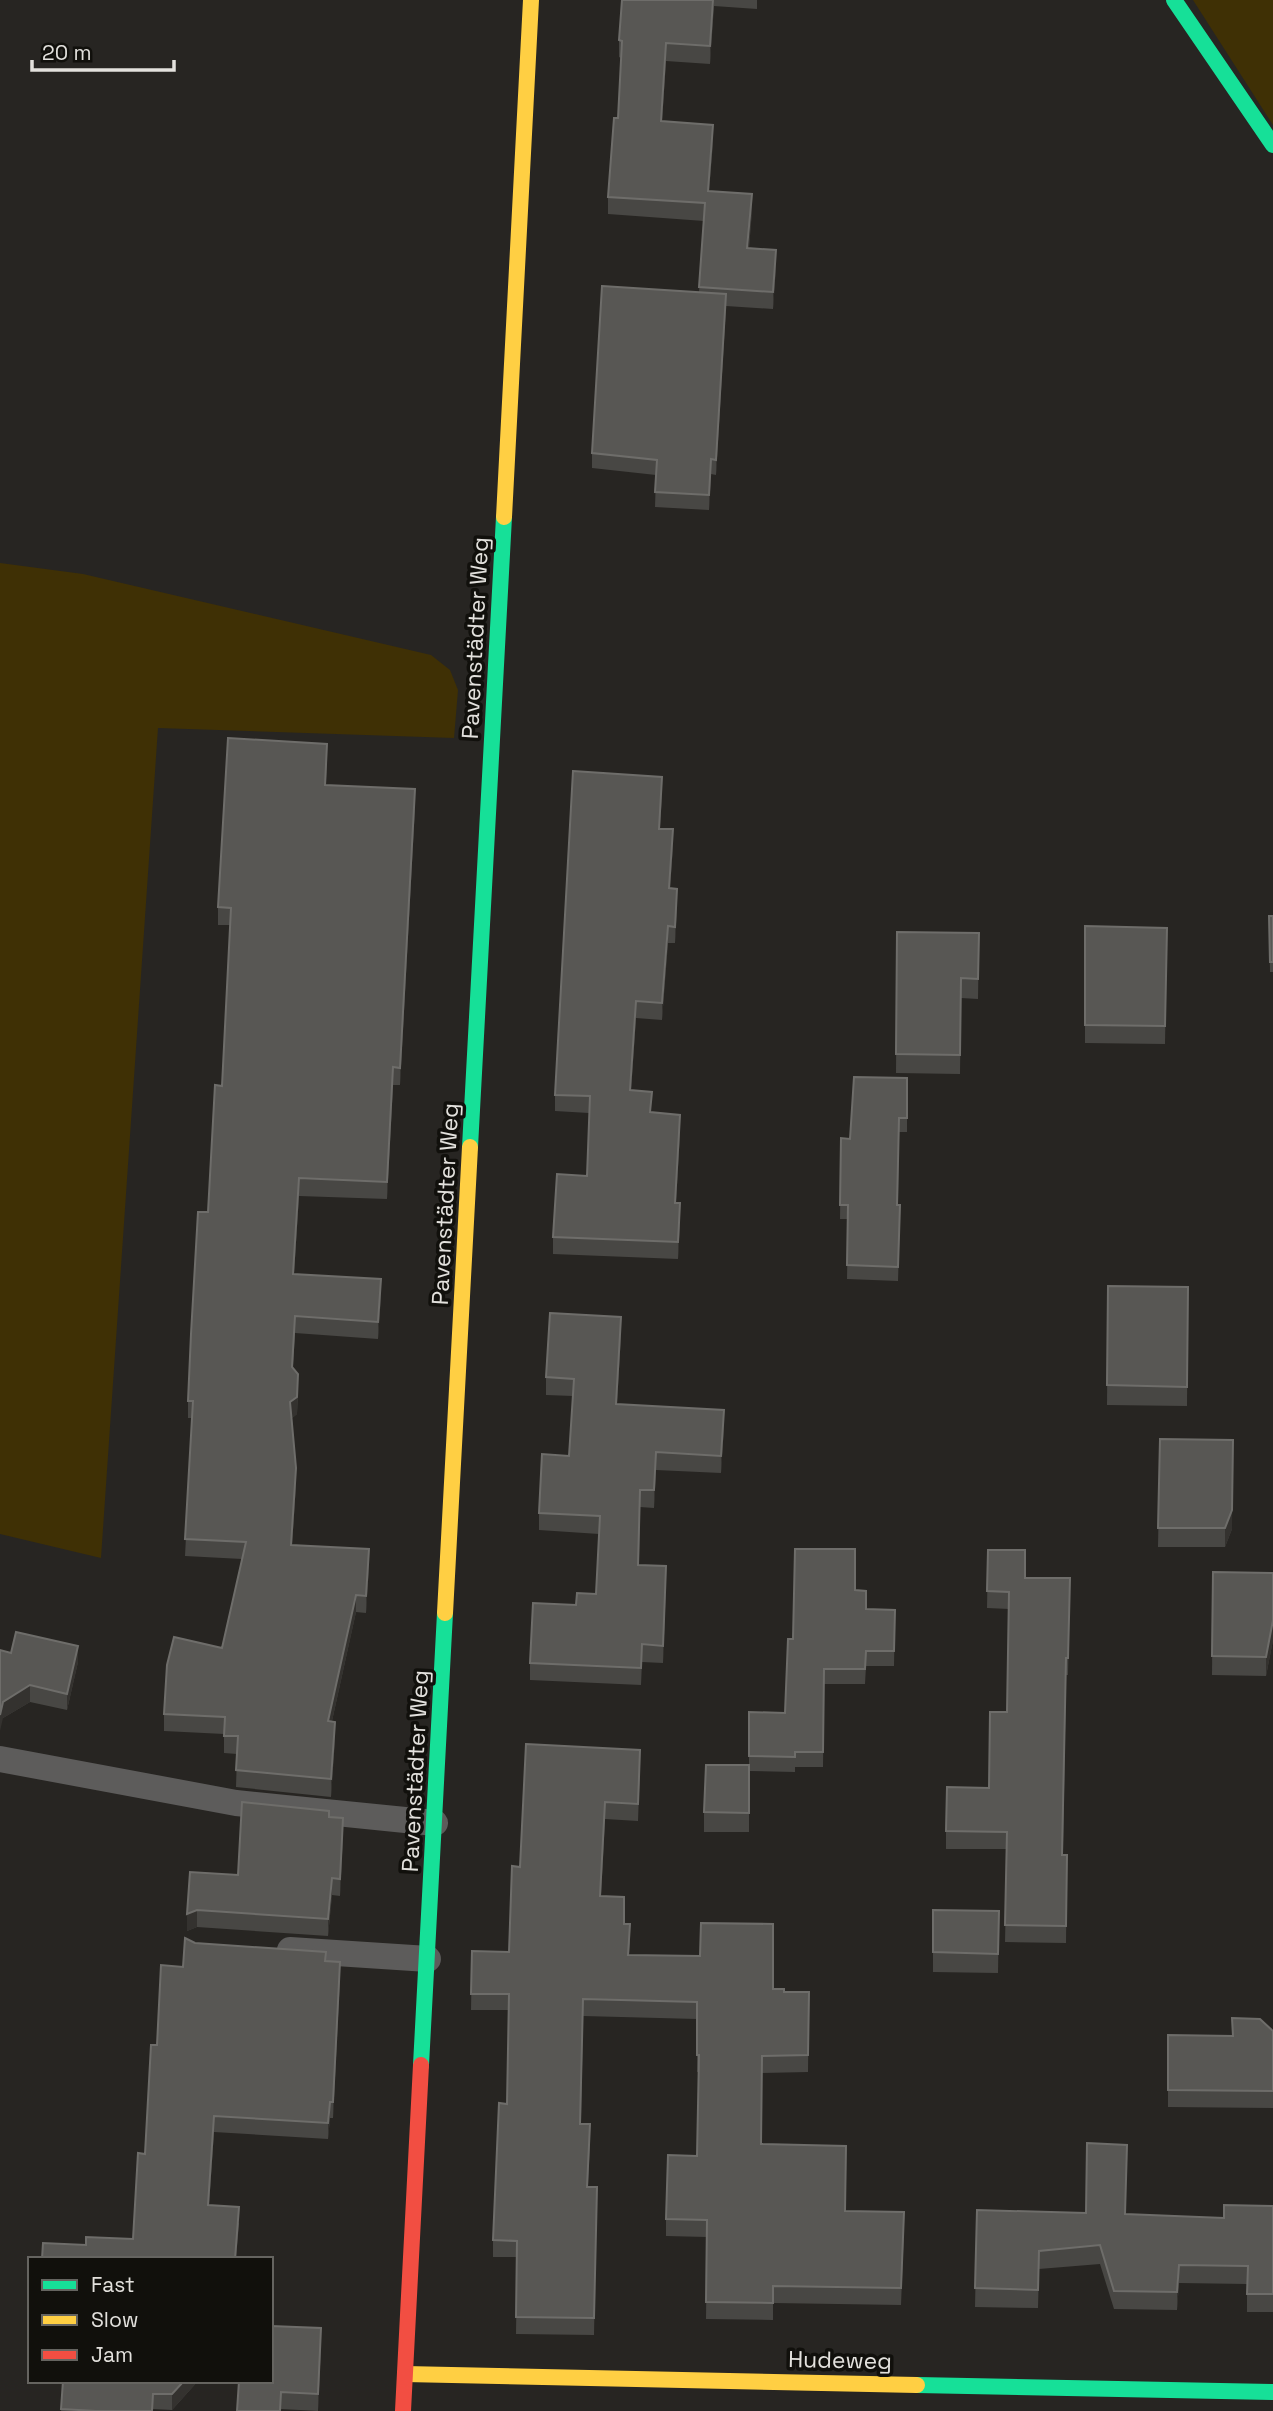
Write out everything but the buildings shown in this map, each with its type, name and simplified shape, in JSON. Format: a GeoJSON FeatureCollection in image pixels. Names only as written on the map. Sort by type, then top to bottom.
{"type":"FeatureCollection","features":[{"type":"Feature","properties":{"kind":"street","name":"Pavenstädter Weg"},"geometry":{"type":"LineString","coordinates":[[403,2411],[531,0]]}},
{"type":"Feature","properties":{"kind":"street"},"geometry":{"type":"LineString","coordinates":[[1174,0],[1273,145]]}},
{"type":"Feature","properties":{"kind":"street","name":"Hudeweg"},"geometry":{"type":"LineString","coordinates":[[405,2374],[1273,2392]]}},
{"type":"Feature","properties":{"kind":"lane"},"geometry":{"type":"LineString","coordinates":[[0,1759],[236,1803],[435,1823]]}},
{"type":"Feature","properties":{"kind":"lane"},"geometry":{"type":"LineString","coordinates":[[264,1948],[428,1959]]}},
{"type":"Feature","properties":{"kind":"shaded area"},"geometry":{"type":"Polygon","coordinates":[[[1193,0],[1273,0],[1273,125],[1193,0]]]}},
{"type":"Feature","properties":{"kind":"shaded area"},"geometry":{"type":"Polygon","coordinates":[[[0,563],[83,574],[431,655],[450,670],[458,690],[454,738],[158,728],[101,1558],[0,1534],[0,563]]]}},
{"type":"Feature","properties":{"kind":"traffic: fast"},"geometry":{"type":"LineString","coordinates":[[1174,0],[1273,145]]}},
{"type":"Feature","properties":{"kind":"traffic: fast"},"geometry":{"type":"LineString","coordinates":[[470,1147],[504,517]]}},
{"type":"Feature","properties":{"kind":"traffic: fast"},"geometry":{"type":"LineString","coordinates":[[421,2065],[445,1613]]}},
{"type":"Feature","properties":{"kind":"traffic: fast"},"geometry":{"type":"LineString","coordinates":[[917,2385],[1273,2392]]}},
{"type":"Feature","properties":{"kind":"traffic: slow"},"geometry":{"type":"LineString","coordinates":[[504,517],[531,0]]}},
{"type":"Feature","properties":{"kind":"traffic: slow"},"geometry":{"type":"LineString","coordinates":[[445,1613],[470,1147]]}},
{"type":"Feature","properties":{"kind":"traffic: slow"},"geometry":{"type":"LineString","coordinates":[[405,2374],[917,2385]]}},
{"type":"Feature","properties":{"kind":"traffic: jam"},"geometry":{"type":"LineString","coordinates":[[403,2411],[421,2065]]}}]}
